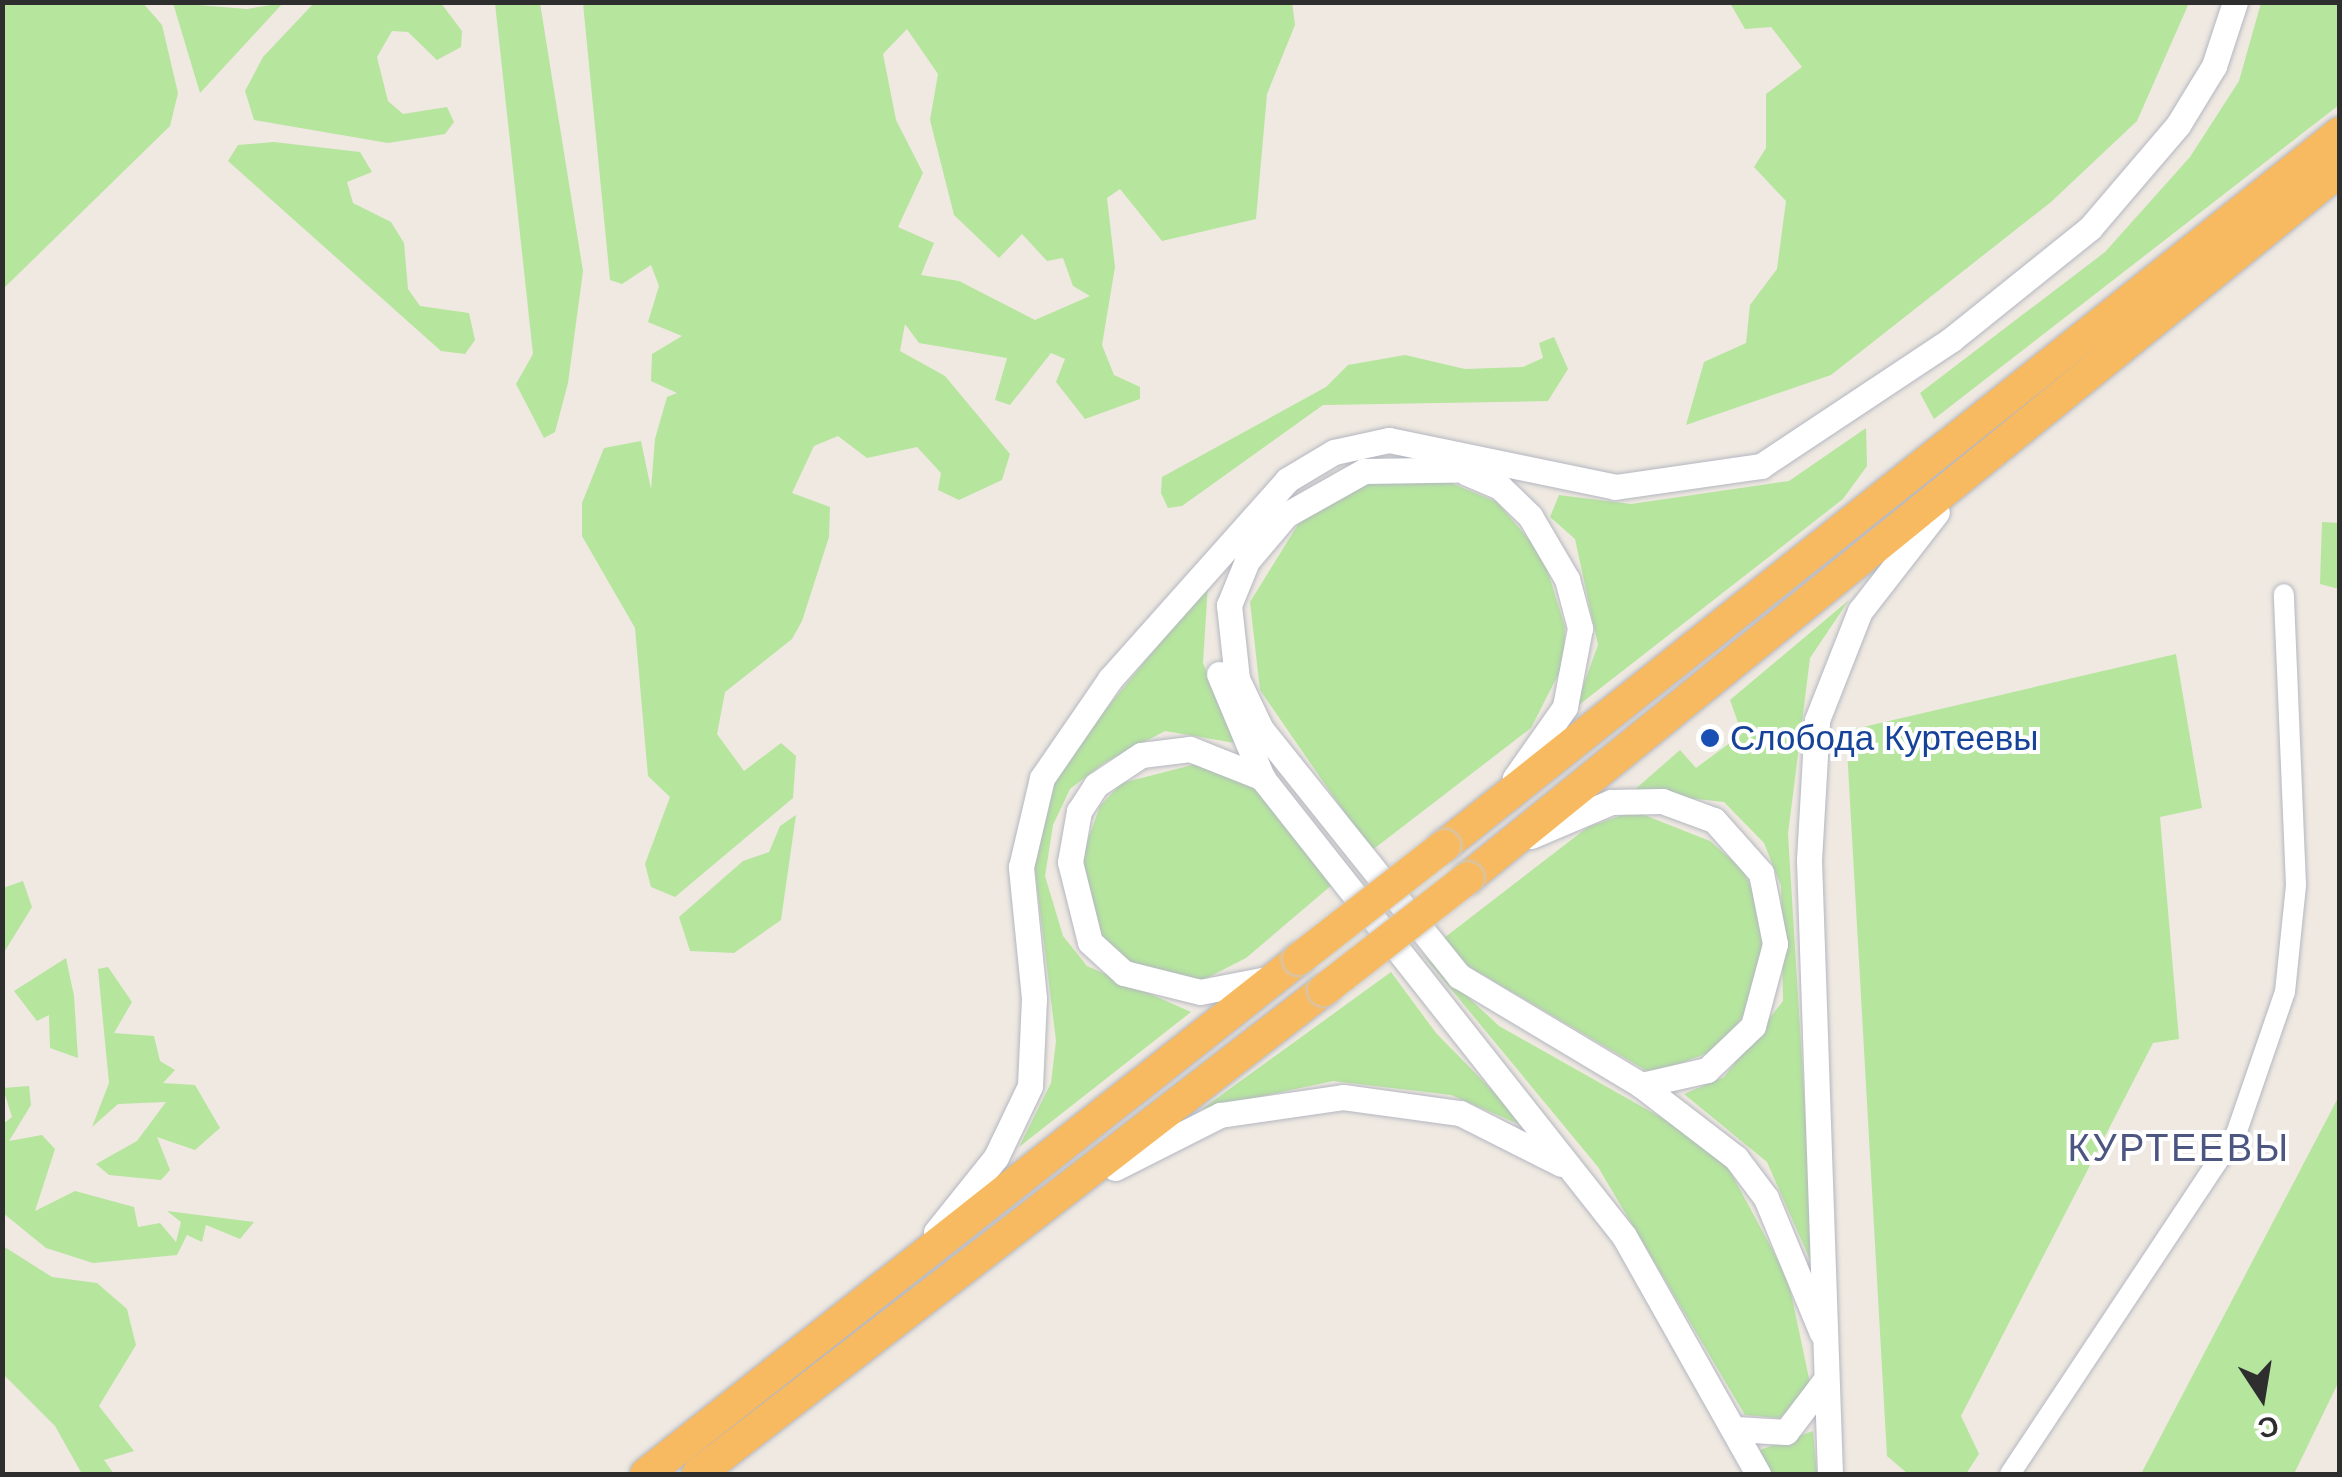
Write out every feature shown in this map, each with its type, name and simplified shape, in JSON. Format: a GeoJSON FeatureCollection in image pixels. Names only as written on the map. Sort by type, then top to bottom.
{"type":"FeatureCollection","features":[{"type":"Feature","properties":{"kind":"highway"},"geometry":{"type":"LineString","coordinates":[[646,1474],[1483,816],[2340,133]]}},
{"type":"Feature","properties":{"kind":"highway"},"geometry":{"type":"LineString","coordinates":[[698,1474],[1468,878],[2340,170]]}},
{"type":"Feature","properties":{"kind":"street"},"geometry":{"type":"LineString","coordinates":[[888,1283],[974,1189],[1030,1086],[1021,867],[1042,778],[1110,680],[1242,524],[1287,480],[1334,452],[1390,440],[1538,470],[1652,487],[1761,466],[1802,445],[2090,228],[2178,124],[2214,66],[2235,2]]}},
{"type":"Feature","properties":{"kind":"street"},"geometry":{"type":"LineString","coordinates":[[1538,470],[1408,464],[1321,490],[1247,561],[1229,605],[1236,678],[1261,729],[1459,976],[1641,1085],[1704,1128],[1766,1198],[1822,1333]]}},
{"type":"Feature","properties":{"kind":"street"},"geometry":{"type":"LineString","coordinates":[[1408,464],[1500,487],[1554,550],[1574,599],[1580,653],[1565,707],[1483,816]]}},
{"type":"Feature","properties":{"kind":"street"},"geometry":{"type":"LineString","coordinates":[[1830,1474],[1822,1333],[1809,860],[1817,720],[1877,584],[1970,474]]}},
{"type":"Feature","properties":{"kind":"street"},"geometry":{"type":"LineString","coordinates":[[1242,524],[1218,580],[1214,626],[1219,677],[1263,779],[1590,1188],[1736,1429],[1758,1474]]}},
{"type":"Feature","properties":{"kind":"street"},"geometry":{"type":"LineString","coordinates":[[2010,1474],[2236,1134],[2285,992],[2296,885],[2284,594]]}},
{"type":"Feature","properties":{"kind":"street"},"geometry":{"type":"LineString","coordinates":[[1263,779],[1190,749],[1118,766],[1079,811],[1072,894],[1090,942],[1142,983],[1222,991],[1290,966]]}},
{"type":"Feature","properties":{"kind":"street"},"geometry":{"type":"LineString","coordinates":[[1508,846],[1611,802],[1662,801],[1714,820],[1761,873],[1775,944],[1753,1026],[1707,1070],[1641,1085]]}},
{"type":"Feature","properties":{"kind":"street"},"geometry":{"type":"LineString","coordinates":[[1029,1220],[1184,1129],[1261,1106],[1342,1097],[1411,1102],[1499,1127],[1590,1188]]}},
{"type":"Feature","properties":{"kind":"street"},"geometry":{"type":"LineString","coordinates":[[1736,1429],[1786,1432],[1824,1382]]}},
{"type":"Feature","properties":{"kind":"green space"},"geometry":{"type":"Polygon","coordinates":[[[315,2],[441,3],[462,31],[461,47],[437,60],[408,32],[392,31],[377,57],[388,101],[403,114],[447,107],[454,122],[445,134],[388,143],[254,120],[245,91],[263,57],[315,2]]]}},
{"type":"Feature","properties":{"kind":"green space"},"geometry":{"type":"Polygon","coordinates":[[[1292,2],[1295,25],[1267,94],[1256,219],[1162,241],[1120,189],[1107,198],[1115,267],[1102,345],[1114,375],[1140,387],[1140,399],[1085,419],[1056,382],[1065,359],[1051,353],[1010,405],[995,400],[1007,358],[919,343],[905,324],[900,351],[945,376],[1010,454],[1002,480],[959,500],[938,490],[941,473],[917,447],[867,458],[838,436],[814,446],[792,493],[830,507],[829,537],[802,621],[792,639],[725,692],[717,734],[744,771],[781,743],[796,756],[793,798],[675,897],[651,887],[645,864],[670,797],[648,776],[635,628],[582,536],[582,503],[604,448],[641,441],[651,489],[655,439],[667,397],[677,393],[651,381],[652,354],[682,336],[648,322],[659,286],[651,265],[622,284],[610,280],[583,3],[1292,2]],[[907,29],[883,54],[896,120],[923,173],[898,227],[934,243],[921,275],[959,281],[1035,320],[1090,296],[1073,286],[1063,258],[1047,261],[1022,234],[999,258],[954,215],[930,120],[938,74],[907,29]]]}},
{"type":"Feature","properties":{"kind":"green space"},"geometry":{"type":"Polygon","coordinates":[[[2,3],[143,3],[162,25],[178,93],[170,126],[3,289],[2,3]]]}},
{"type":"Feature","properties":{"kind":"green space"},"geometry":{"type":"Polygon","coordinates":[[[173,3],[247,9],[283,3],[200,93],[173,3]]]}},
{"type":"Feature","properties":{"kind":"green space"},"geometry":{"type":"Polygon","coordinates":[[[495,3],[540,3],[583,271],[568,383],[555,432],[544,438],[516,384],[533,354],[495,3]]]}},
{"type":"Feature","properties":{"kind":"green space"},"geometry":{"type":"Polygon","coordinates":[[[1730,3],[2189,3],[2137,121],[2051,202],[1831,375],[1686,425],[1704,362],[1746,343],[1750,305],[1777,269],[1786,201],[1754,167],[1766,148],[1766,94],[1802,67],[1771,27],[1745,29],[1730,3]]]}},
{"type":"Feature","properties":{"kind":"green space"},"geometry":{"type":"Polygon","coordinates":[[[2261,3],[2339,3],[2339,105],[1934,419],[1920,393],[2105,252],[2190,157],[2239,81],[2261,3]]]}},
{"type":"Feature","properties":{"kind":"green space"},"geometry":{"type":"Polygon","coordinates":[[[274,142],[360,152],[372,172],[347,182],[353,203],[391,222],[404,243],[408,289],[420,306],[469,313],[475,340],[465,354],[441,351],[228,161],[238,145],[274,142]]]}},
{"type":"Feature","properties":{"kind":"green space"},"geometry":{"type":"Polygon","coordinates":[[[1554,337],[1568,369],[1548,401],[1323,405],[1182,506],[1168,508],[1161,493],[1162,477],[1326,387],[1348,365],[1405,355],[1465,369],[1523,367],[1543,358],[1539,343],[1554,337]]]}},
{"type":"Feature","properties":{"kind":"green space"},"geometry":{"type":"Polygon","coordinates":[[[1866,428],[1867,466],[1843,499],[1575,708],[1598,645],[1575,539],[1550,517],[1559,495],[1631,504],[1789,481],[1866,428]]]}},
{"type":"Feature","properties":{"kind":"green space"},"geometry":{"type":"Polygon","coordinates":[[[1439,478],[1497,502],[1543,556],[1565,627],[1564,663],[1531,728],[1371,851],[1260,690],[1250,602],[1302,518],[1364,480],[1439,478]]]}},
{"type":"Feature","properties":{"kind":"green space"},"geometry":{"type":"Polygon","coordinates":[[[2322,522],[2339,523],[2339,589],[2320,584],[2322,522]]]}},
{"type":"Feature","properties":{"kind":"green space"},"geometry":{"type":"Polygon","coordinates":[[[1208,584],[1203,663],[1235,743],[1165,731],[1104,763],[1070,789],[1053,825],[1045,876],[1063,936],[1087,966],[1191,1012],[1019,1147],[1051,1083],[1056,1041],[1034,862],[1054,773],[1208,584]]]}},
{"type":"Feature","properties":{"kind":"green space"},"geometry":{"type":"Polygon","coordinates":[[[1849,600],[1810,658],[1788,834],[1815,1271],[1767,1162],[1684,1094],[1724,1077],[1783,1001],[1781,886],[1764,843],[1724,802],[1632,792],[1680,750],[1696,768],[1742,734],[1730,700],[1849,600]]]}},
{"type":"Feature","properties":{"kind":"green space"},"geometry":{"type":"Polygon","coordinates":[[[2176,654],[2202,808],[2160,817],[2179,1039],[2153,1043],[1961,1416],[1979,1454],[1966,1474],[1908,1474],[1887,1456],[1846,731],[2176,654]]]}},
{"type":"Feature","properties":{"kind":"green space"},"geometry":{"type":"Polygon","coordinates":[[[1196,764],[1257,788],[1333,884],[1246,958],[1203,980],[1134,967],[1096,934],[1078,868],[1100,806],[1122,783],[1196,764]]]}},
{"type":"Feature","properties":{"kind":"green space"},"geometry":{"type":"Polygon","coordinates":[[[1634,811],[1710,841],[1742,869],[1763,910],[1764,948],[1744,1016],[1716,1050],[1652,1074],[1468,966],[1444,938],[1588,827],[1634,811]]]}},
{"type":"Feature","properties":{"kind":"green space"},"geometry":{"type":"Polygon","coordinates":[[[796,815],[781,920],[734,953],[690,951],[679,917],[743,861],[769,852],[780,826],[796,815]]]}},
{"type":"Feature","properties":{"kind":"green space"},"geometry":{"type":"Polygon","coordinates":[[[23,881],[32,907],[3,954],[3,888],[23,881]]]}},
{"type":"Feature","properties":{"kind":"green space"},"geometry":{"type":"Polygon","coordinates":[[[1422,954],[1499,1026],[1692,1135],[1729,1169],[1788,1279],[1810,1383],[1801,1401],[1779,1418],[1745,1415],[1598,1167],[1422,954]]]}},
{"type":"Feature","properties":{"kind":"green space"},"geometry":{"type":"Polygon","coordinates":[[[66,958],[74,996],[78,1058],[50,1048],[49,1015],[37,1021],[14,991],[66,958]]]}},
{"type":"Feature","properties":{"kind":"green space"},"geometry":{"type":"Polygon","coordinates":[[[108,967],[132,1002],[114,1033],[154,1036],[160,1061],[175,1070],[163,1083],[195,1085],[220,1128],[195,1150],[157,1137],[170,1170],[161,1180],[109,1175],[96,1164],[137,1141],[166,1102],[118,1104],[92,1127],[109,1083],[98,969],[108,967]]]}},
{"type":"Feature","properties":{"kind":"green space"},"geometry":{"type":"Polygon","coordinates":[[[1391,972],[1436,1033],[1530,1129],[1451,1095],[1333,1081],[1202,1109],[1391,972]]]}},
{"type":"Feature","properties":{"kind":"green space"},"geometry":{"type":"Polygon","coordinates":[[[29,1086],[31,1105],[9,1141],[42,1135],[55,1149],[35,1211],[75,1191],[134,1207],[138,1227],[160,1223],[176,1242],[181,1222],[167,1211],[254,1222],[240,1239],[206,1225],[202,1242],[187,1235],[177,1255],[93,1263],[46,1248],[3,1213],[3,1124],[12,1117],[3,1088],[29,1086]]]}},
{"type":"Feature","properties":{"kind":"green space"},"geometry":{"type":"Polygon","coordinates":[[[2339,1096],[2339,1381],[2294,1474],[2141,1474],[2339,1096]]]}},
{"type":"Feature","properties":{"kind":"green space"},"geometry":{"type":"Polygon","coordinates":[[[3,1246],[52,1277],[97,1283],[127,1309],[136,1345],[99,1406],[134,1451],[104,1460],[114,1474],[82,1474],[55,1426],[3,1374],[3,1246]]]}},
{"type":"Feature","properties":{"kind":"green space"},"geometry":{"type":"Polygon","coordinates":[[[1813,1431],[1817,1474],[1768,1474],[1757,1451],[1813,1431]]]}},
{"type":"Feature","properties":{"kind":"place","name":"Слобода Куртеевы"},"geometry":{"type":"Point","coordinates":[1710,738]}},
{"type":"Feature","properties":{"kind":"district","name":"КУРТЕЕВЫ"},"geometry":{"type":"Point","coordinates":[2179,1149]}}]}
